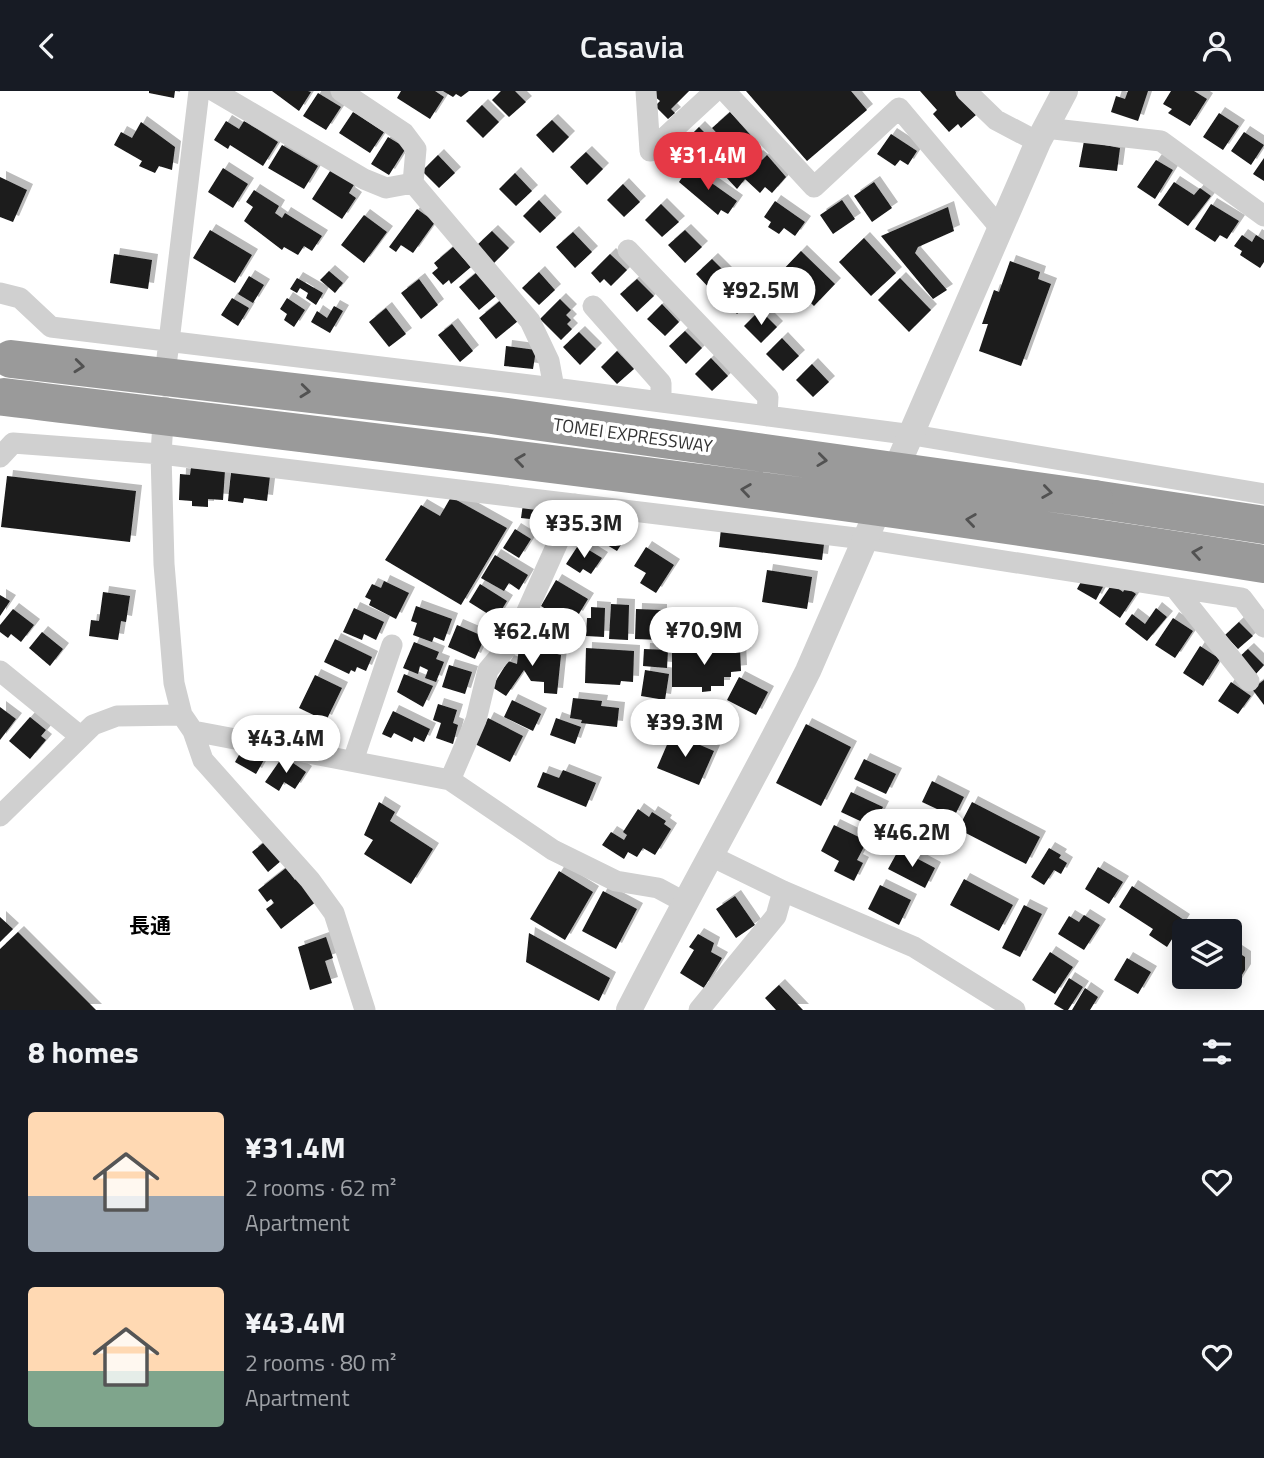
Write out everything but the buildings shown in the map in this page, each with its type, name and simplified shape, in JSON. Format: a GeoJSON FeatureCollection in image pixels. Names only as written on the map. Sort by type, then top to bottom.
{"type":"FeatureCollection","features":[{"type":"Feature","properties":{"kind":"highway","name":"TOMEI EXPRESSWAY"},"geometry":{"type":"LineString","coordinates":[[6,358],[479,413],[888,469],[1264,525]]}},
{"type":"Feature","properties":{"kind":"highway"},"geometry":{"type":"LineString","coordinates":[[2,397],[671,480],[1084,535],[1264,563]]}},
{"type":"Feature","properties":{"kind":"street"},"geometry":{"type":"LineString","coordinates":[[199,91],[168,343],[161,454],[172,657],[187,723],[203,760],[310,880],[334,913],[365,1010]]}},
{"type":"Feature","properties":{"kind":"street"},"geometry":{"type":"LineString","coordinates":[[214,91],[363,179],[386,188],[413,183]]}},
{"type":"Feature","properties":{"kind":"street"},"geometry":{"type":"LineString","coordinates":[[341,91],[404,133],[416,149],[413,183],[530,321],[549,361],[554,388]]}},
{"type":"Feature","properties":{"kind":"street"},"geometry":{"type":"LineString","coordinates":[[646,91],[650,151],[715,91]]}},
{"type":"Feature","properties":{"kind":"street"},"geometry":{"type":"LineString","coordinates":[[725,91],[814,187],[899,109],[1001,229]]}},
{"type":"Feature","properties":{"kind":"street"},"geometry":{"type":"LineString","coordinates":[[966,91],[996,120],[1042,135],[1161,141],[1264,216]]}},
{"type":"Feature","properties":{"kind":"street"},"geometry":{"type":"LineString","coordinates":[[629,1010],[684,901],[766,755],[807,671],[1042,135],[1067,95]]}},
{"type":"Feature","properties":{"kind":"street"},"geometry":{"type":"LineString","coordinates":[[628,250],[768,397],[767,416]]}},
{"type":"Feature","properties":{"kind":"street"},"geometry":{"type":"LineString","coordinates":[[0,293],[20,298],[51,327],[912,435],[1264,494]]}},
{"type":"Feature","properties":{"kind":"street"},"geometry":{"type":"LineString","coordinates":[[593,306],[662,383],[661,402]]}},
{"type":"Feature","properties":{"kind":"street"},"geometry":{"type":"LineString","coordinates":[[0,457],[13,443],[161,454],[864,539],[1242,598],[1264,627]]}},
{"type":"Feature","properties":{"kind":"street"},"geometry":{"type":"LineString","coordinates":[[450,780],[476,720],[488,670],[515,638],[575,504]]}},
{"type":"Feature","properties":{"kind":"street"},"geometry":{"type":"LineString","coordinates":[[1175,588],[1249,681]]}},
{"type":"Feature","properties":{"kind":"street"},"geometry":{"type":"LineString","coordinates":[[353,761],[392,645]]}},
{"type":"Feature","properties":{"kind":"street"},"geometry":{"type":"LineString","coordinates":[[0,671],[80,736]]}},
{"type":"Feature","properties":{"kind":"street"},"geometry":{"type":"LineString","coordinates":[[0,816],[93,725],[117,716],[187,723],[450,780],[553,850],[616,881],[658,888],[684,901]]}},
{"type":"Feature","properties":{"kind":"street"},"geometry":{"type":"LineString","coordinates":[[709,855],[783,891],[914,947],[1015,1010]]}},
{"type":"Feature","properties":{"kind":"street"},"geometry":{"type":"LineString","coordinates":[[698,1010],[776,916],[783,891]]}},
{"type":"Feature","properties":{"kind":"district","name":"長通"},"geometry":{"type":"Point","coordinates":[150,925]}}]}
